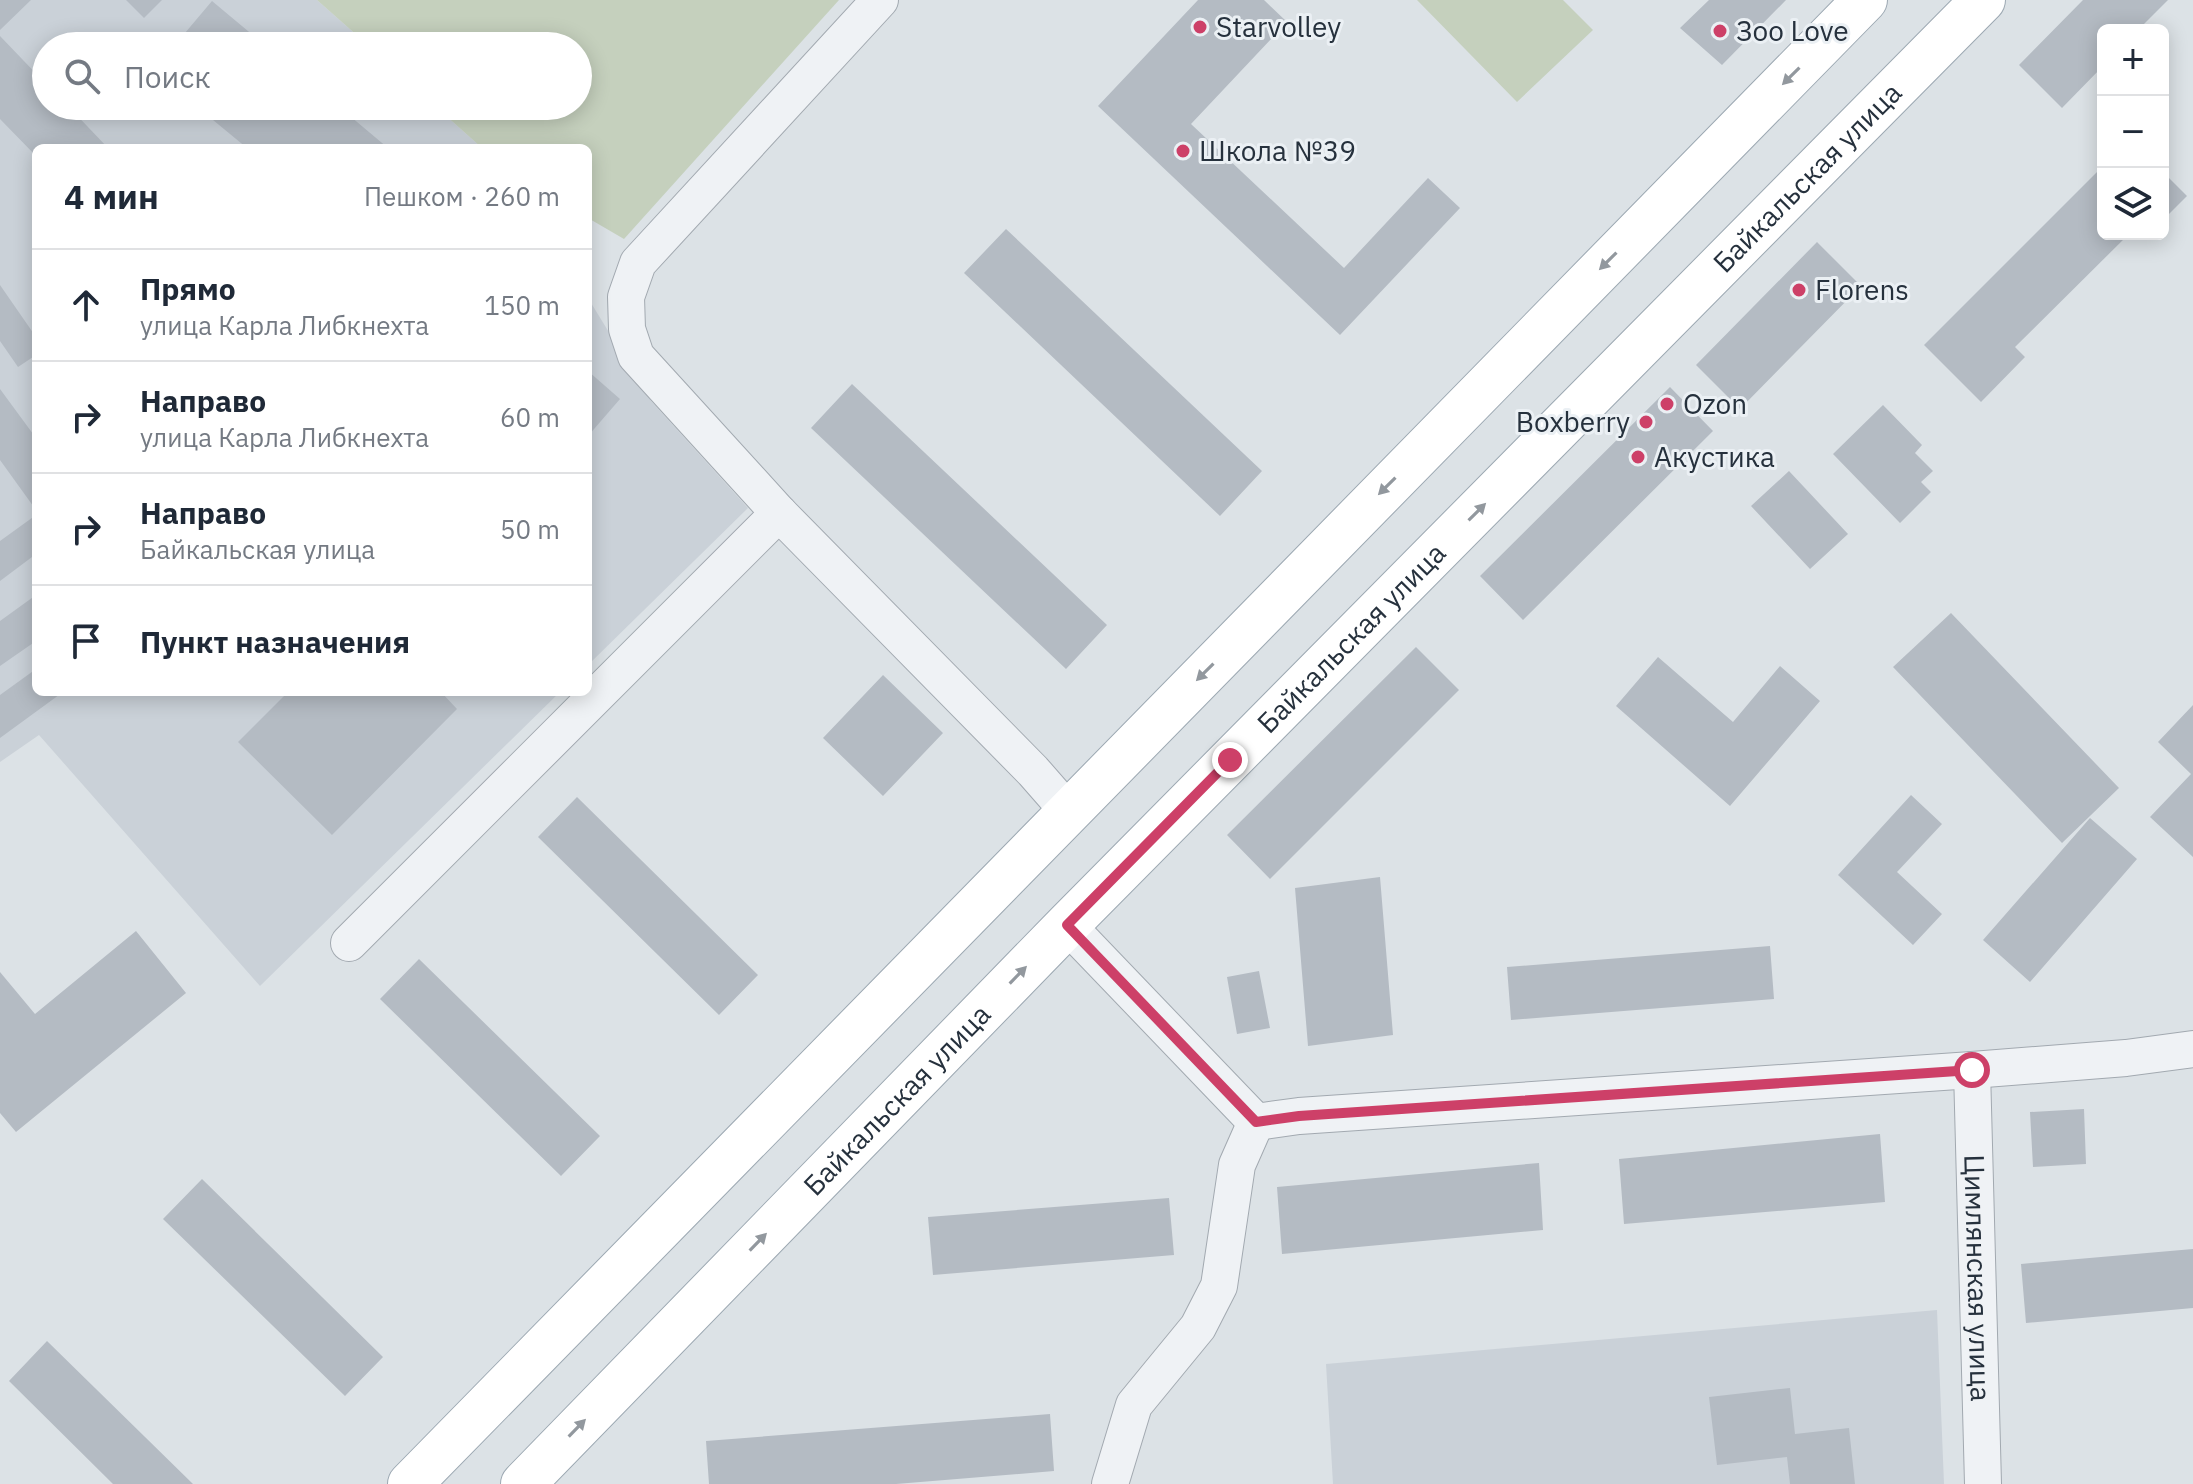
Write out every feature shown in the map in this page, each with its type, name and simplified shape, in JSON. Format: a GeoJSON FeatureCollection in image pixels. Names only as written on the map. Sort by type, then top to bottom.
{"type":"FeatureCollection","features":[{"type":"Feature","properties":{"kind":"main road"},"geometry":{"type":"LineString","coordinates":[[410,1484],[1865,0]]}},
{"type":"Feature","properties":{"kind":"main road","name":"Байкальская улица"},"geometry":{"type":"LineString","coordinates":[[523,1484],[1067,925],[1983,0]]}},
{"type":"Feature","properties":{"kind":"street"},"geometry":{"type":"LineString","coordinates":[[880,0],[638,263],[626,297],[627,329],[636,356],[779,513],[1033,771],[1068,811]]}},
{"type":"Feature","properties":{"kind":"street"},"geometry":{"type":"LineString","coordinates":[[349,943],[779,513]]}},
{"type":"Feature","properties":{"kind":"street"},"geometry":{"type":"LineString","coordinates":[[1067,925],[1256,1122]]}},
{"type":"Feature","properties":{"kind":"street"},"geometry":{"type":"LineString","coordinates":[[1256,1122],[1299,1116],[1972,1070],[2193,1049]]}},
{"type":"Feature","properties":{"kind":"street","name":"Цимлянская улица"},"geometry":{"type":"LineString","coordinates":[[1972,1070],[1983,1484]]}},
{"type":"Feature","properties":{"kind":"street"},"geometry":{"type":"LineString","coordinates":[[1110,1484],[1134,1405],[1198,1327],[1219,1286],[1237,1165],[1256,1122]]}},
{"type":"Feature","properties":{"kind":"shaded area"},"geometry":{"type":"Polygon","coordinates":[[[0,0],[317,0],[353,32],[32,32],[32,120],[451,120],[478,144],[32,144],[32,696],[556,696],[260,986],[39,735],[0,762],[0,0]]]}},
{"type":"Feature","properties":{"kind":"shaded area"},"geometry":{"type":"Polygon","coordinates":[[[592,305],[651,401],[748,508],[592,661],[592,305]]]}},
{"type":"Feature","properties":{"kind":"shaded area"},"geometry":{"type":"Polygon","coordinates":[[[1937,1310],[1944,1484],[1333,1484],[1326,1364],[1937,1310]]]}},
{"type":"Feature","properties":{"kind":"green space"},"geometry":{"type":"Polygon","coordinates":[[[317,0],[839,0],[624,239],[592,220],[592,144],[478,144],[451,120],[592,120],[592,32],[353,32],[317,0]]]}},
{"type":"Feature","properties":{"kind":"green space"},"geometry":{"type":"Polygon","coordinates":[[[1417,0],[1563,0],[1593,30],[1517,102],[1417,0]]]}},
{"type":"Feature","properties":{"kind":"building"},"geometry":{"type":"Polygon","coordinates":[[[0,0],[31,0],[0,30],[0,0]]]}},
{"type":"Feature","properties":{"kind":"building"},"geometry":{"type":"Polygon","coordinates":[[[126,0],[162,0],[144,18],[126,0]]]}},
{"type":"Feature","properties":{"kind":"building","name":"Школа №39"},"geometry":{"type":"Polygon","coordinates":[[[1198,0],[1264,0],[1287,22],[1191,124],[1344,268],[1428,178],[1460,208],[1340,335],[1098,106],[1198,0]]]}},
{"type":"Feature","properties":{"kind":"building"},"geometry":{"type":"Polygon","coordinates":[[[1709,0],[1786,0],[1722,65],[1680,28],[1709,0]]]}},
{"type":"Feature","properties":{"kind":"building"},"geometry":{"type":"Polygon","coordinates":[[[2083,0],[2168,0],[2144,24],[2097,24],[2097,72],[2062,108],[2019,65],[2083,0]]]}},
{"type":"Feature","properties":{"kind":"building"},"geometry":{"type":"Polygon","coordinates":[[[212,1],[249,32],[186,32],[212,1]]]}},
{"type":"Feature","properties":{"kind":"building"},"geometry":{"type":"Polygon","coordinates":[[[0,36],[32,69],[32,120],[81,120],[104,144],[32,144],[32,152],[0,119],[0,36]]]}},
{"type":"Feature","properties":{"kind":"building"},"geometry":{"type":"Polygon","coordinates":[[[213,120],[355,120],[383,144],[242,144],[213,120]]]}},
{"type":"Feature","properties":{"kind":"building"},"geometry":{"type":"Polygon","coordinates":[[[2097,172],[2097,240],[2123,240],[2015,347],[2025,357],[1981,402],[1924,345],[2097,172]]]}},
{"type":"Feature","properties":{"kind":"building"},"geometry":{"type":"Polygon","coordinates":[[[2169,178],[2187,196],[2169,214],[2169,178]]]}},
{"type":"Feature","properties":{"kind":"building"},"geometry":{"type":"Polygon","coordinates":[[[1006,229],[1262,471],[1220,516],[964,273],[1006,229]]]}},
{"type":"Feature","properties":{"kind":"building"},"geometry":{"type":"Polygon","coordinates":[[[1817,242],[1861,286],[1740,409],[1696,365],[1817,242]]]}},
{"type":"Feature","properties":{"kind":"building"},"geometry":{"type":"Polygon","coordinates":[[[0,285],[32,331],[32,358],[18,367],[0,341],[0,285]]]}},
{"type":"Feature","properties":{"kind":"building"},"geometry":{"type":"Polygon","coordinates":[[[592,374],[620,399],[592,431],[592,374]]]}},
{"type":"Feature","properties":{"kind":"building"},"geometry":{"type":"Polygon","coordinates":[[[852,384],[1107,625],[1066,669],[811,428],[852,384]]]}},
{"type":"Feature","properties":{"kind":"building"},"geometry":{"type":"Polygon","coordinates":[[[1670,387],[1713,431],[1523,620],[1480,576],[1670,387]]]}},
{"type":"Feature","properties":{"kind":"building"},"geometry":{"type":"Polygon","coordinates":[[[0,389],[32,433],[32,504],[0,460],[0,389]]]}},
{"type":"Feature","properties":{"kind":"building"},"geometry":{"type":"Polygon","coordinates":[[[1883,405],[1922,445],[1915,453],[1933,471],[1921,482],[1931,492],[1900,523],[1833,454],[1883,405]]]}},
{"type":"Feature","properties":{"kind":"building"},"geometry":{"type":"Polygon","coordinates":[[[1789,471],[1848,534],[1810,569],[1751,506],[1789,471]]]}},
{"type":"Feature","properties":{"kind":"building"},"geometry":{"type":"Polygon","coordinates":[[[32,518],[32,557],[0,581],[0,541],[32,518]]]}},
{"type":"Feature","properties":{"kind":"building"},"geometry":{"type":"Polygon","coordinates":[[[32,598],[32,644],[0,666],[0,621],[32,598]]]}},
{"type":"Feature","properties":{"kind":"building"},"geometry":{"type":"Polygon","coordinates":[[[1951,613],[2119,788],[2062,843],[1893,667],[1951,613]]]}},
{"type":"Feature","properties":{"kind":"building"},"geometry":{"type":"Polygon","coordinates":[[[1416,647],[1459,690],[1270,879],[1227,835],[1416,647]]]}},
{"type":"Feature","properties":{"kind":"building"},"geometry":{"type":"Polygon","coordinates":[[[1658,657],[1733,722],[1780,666],[1820,701],[1730,806],[1616,706],[1658,657]]]}},
{"type":"Feature","properties":{"kind":"building"},"geometry":{"type":"Polygon","coordinates":[[[32,672],[32,696],[58,696],[0,738],[0,695],[32,672]]]}},
{"type":"Feature","properties":{"kind":"building"},"geometry":{"type":"Polygon","coordinates":[[[883,675],[943,733],[883,796],[823,738],[883,675]]]}},
{"type":"Feature","properties":{"kind":"building"},"geometry":{"type":"Polygon","coordinates":[[[284,696],[445,696],[457,709],[332,835],[238,742],[284,696]]]}},
{"type":"Feature","properties":{"kind":"building"},"geometry":{"type":"Polygon","coordinates":[[[2193,705],[2193,857],[2150,817],[2191,774],[2158,742],[2193,705]]]}},
{"type":"Feature","properties":{"kind":"building"},"geometry":{"type":"Polygon","coordinates":[[[1911,795],[1942,824],[1897,872],[1942,914],[1913,945],[1838,875],[1911,795]]]}},
{"type":"Feature","properties":{"kind":"building"},"geometry":{"type":"Polygon","coordinates":[[[577,797],[758,975],[719,1015],[538,837],[577,797]]]}},
{"type":"Feature","properties":{"kind":"building"},"geometry":{"type":"Polygon","coordinates":[[[2090,818],[2137,859],[2030,982],[1983,940],[2090,818]]]}},
{"type":"Feature","properties":{"kind":"building"},"geometry":{"type":"Polygon","coordinates":[[[1380,877],[1393,1035],[1308,1046],[1295,888],[1380,877]]]}},
{"type":"Feature","properties":{"kind":"building"},"geometry":{"type":"Polygon","coordinates":[[[136,931],[186,993],[16,1132],[0,1113],[0,972],[35,1014],[136,931]]]}},
{"type":"Feature","properties":{"kind":"building"},"geometry":{"type":"Polygon","coordinates":[[[1770,946],[1774,999],[1511,1020],[1507,967],[1770,946]]]}},
{"type":"Feature","properties":{"kind":"building"},"geometry":{"type":"Polygon","coordinates":[[[419,959],[600,1136],[561,1176],[380,999],[419,959]]]}},
{"type":"Feature","properties":{"kind":"building"},"geometry":{"type":"Polygon","coordinates":[[[1259,971],[1270,1028],[1237,1034],[1227,977],[1259,971]]]}},
{"type":"Feature","properties":{"kind":"building"},"geometry":{"type":"Polygon","coordinates":[[[2084,1109],[2086,1164],[2033,1167],[2030,1112],[2084,1109]]]}},
{"type":"Feature","properties":{"kind":"building"},"geometry":{"type":"Polygon","coordinates":[[[1880,1134],[1885,1202],[1624,1224],[1619,1159],[1880,1134]]]}},
{"type":"Feature","properties":{"kind":"building"},"geometry":{"type":"Polygon","coordinates":[[[1539,1163],[1543,1230],[1282,1254],[1277,1187],[1539,1163]]]}},
{"type":"Feature","properties":{"kind":"building"},"geometry":{"type":"Polygon","coordinates":[[[202,1179],[383,1357],[345,1396],[163,1219],[202,1179]]]}},
{"type":"Feature","properties":{"kind":"building"},"geometry":{"type":"Polygon","coordinates":[[[1169,1198],[1174,1255],[933,1275],[928,1217],[1169,1198]]]}},
{"type":"Feature","properties":{"kind":"building"},"geometry":{"type":"Polygon","coordinates":[[[2193,1249],[2193,1308],[2026,1323],[2021,1264],[2193,1249]]]}},
{"type":"Feature","properties":{"kind":"building"},"geometry":{"type":"Polygon","coordinates":[[[47,1341],[193,1484],[113,1484],[9,1381],[47,1341]]]}},
{"type":"Feature","properties":{"kind":"building"},"geometry":{"type":"Polygon","coordinates":[[[1790,1388],[1795,1434],[1849,1428],[1855,1484],[1790,1484],[1787,1457],[1717,1465],[1709,1397],[1790,1388]]]}},
{"type":"Feature","properties":{"kind":"building"},"geometry":{"type":"Polygon","coordinates":[[[1050,1414],[1054,1471],[896,1484],[709,1484],[706,1441],[1050,1414]]]}},
{"type":"Feature","properties":{"kind":"place","name":"Starvolley"},"geometry":{"type":"Point","coordinates":[1200,27]}},
{"type":"Feature","properties":{"kind":"place","name":"Зоо Love"},"geometry":{"type":"Point","coordinates":[1720,31]}},
{"type":"Feature","properties":{"kind":"place","name":"Школа №39"},"geometry":{"type":"Point","coordinates":[1183,151]}},
{"type":"Feature","properties":{"kind":"place","name":"Florens"},"geometry":{"type":"Point","coordinates":[1799,290]}},
{"type":"Feature","properties":{"kind":"place","name":"Ozon"},"geometry":{"type":"Point","coordinates":[1667,404]}},
{"type":"Feature","properties":{"kind":"place","name":"Boxberry"},"geometry":{"type":"Point","coordinates":[1646,422]}},
{"type":"Feature","properties":{"kind":"place","name":"Акустика"},"geometry":{"type":"Point","coordinates":[1638,457]}},
{"type":"Feature","properties":{"kind":"route"},"geometry":{"type":"LineString","coordinates":[[1230,760],[1067,925],[1256,1122],[1299,1116],[1972,1070]]}}]}
